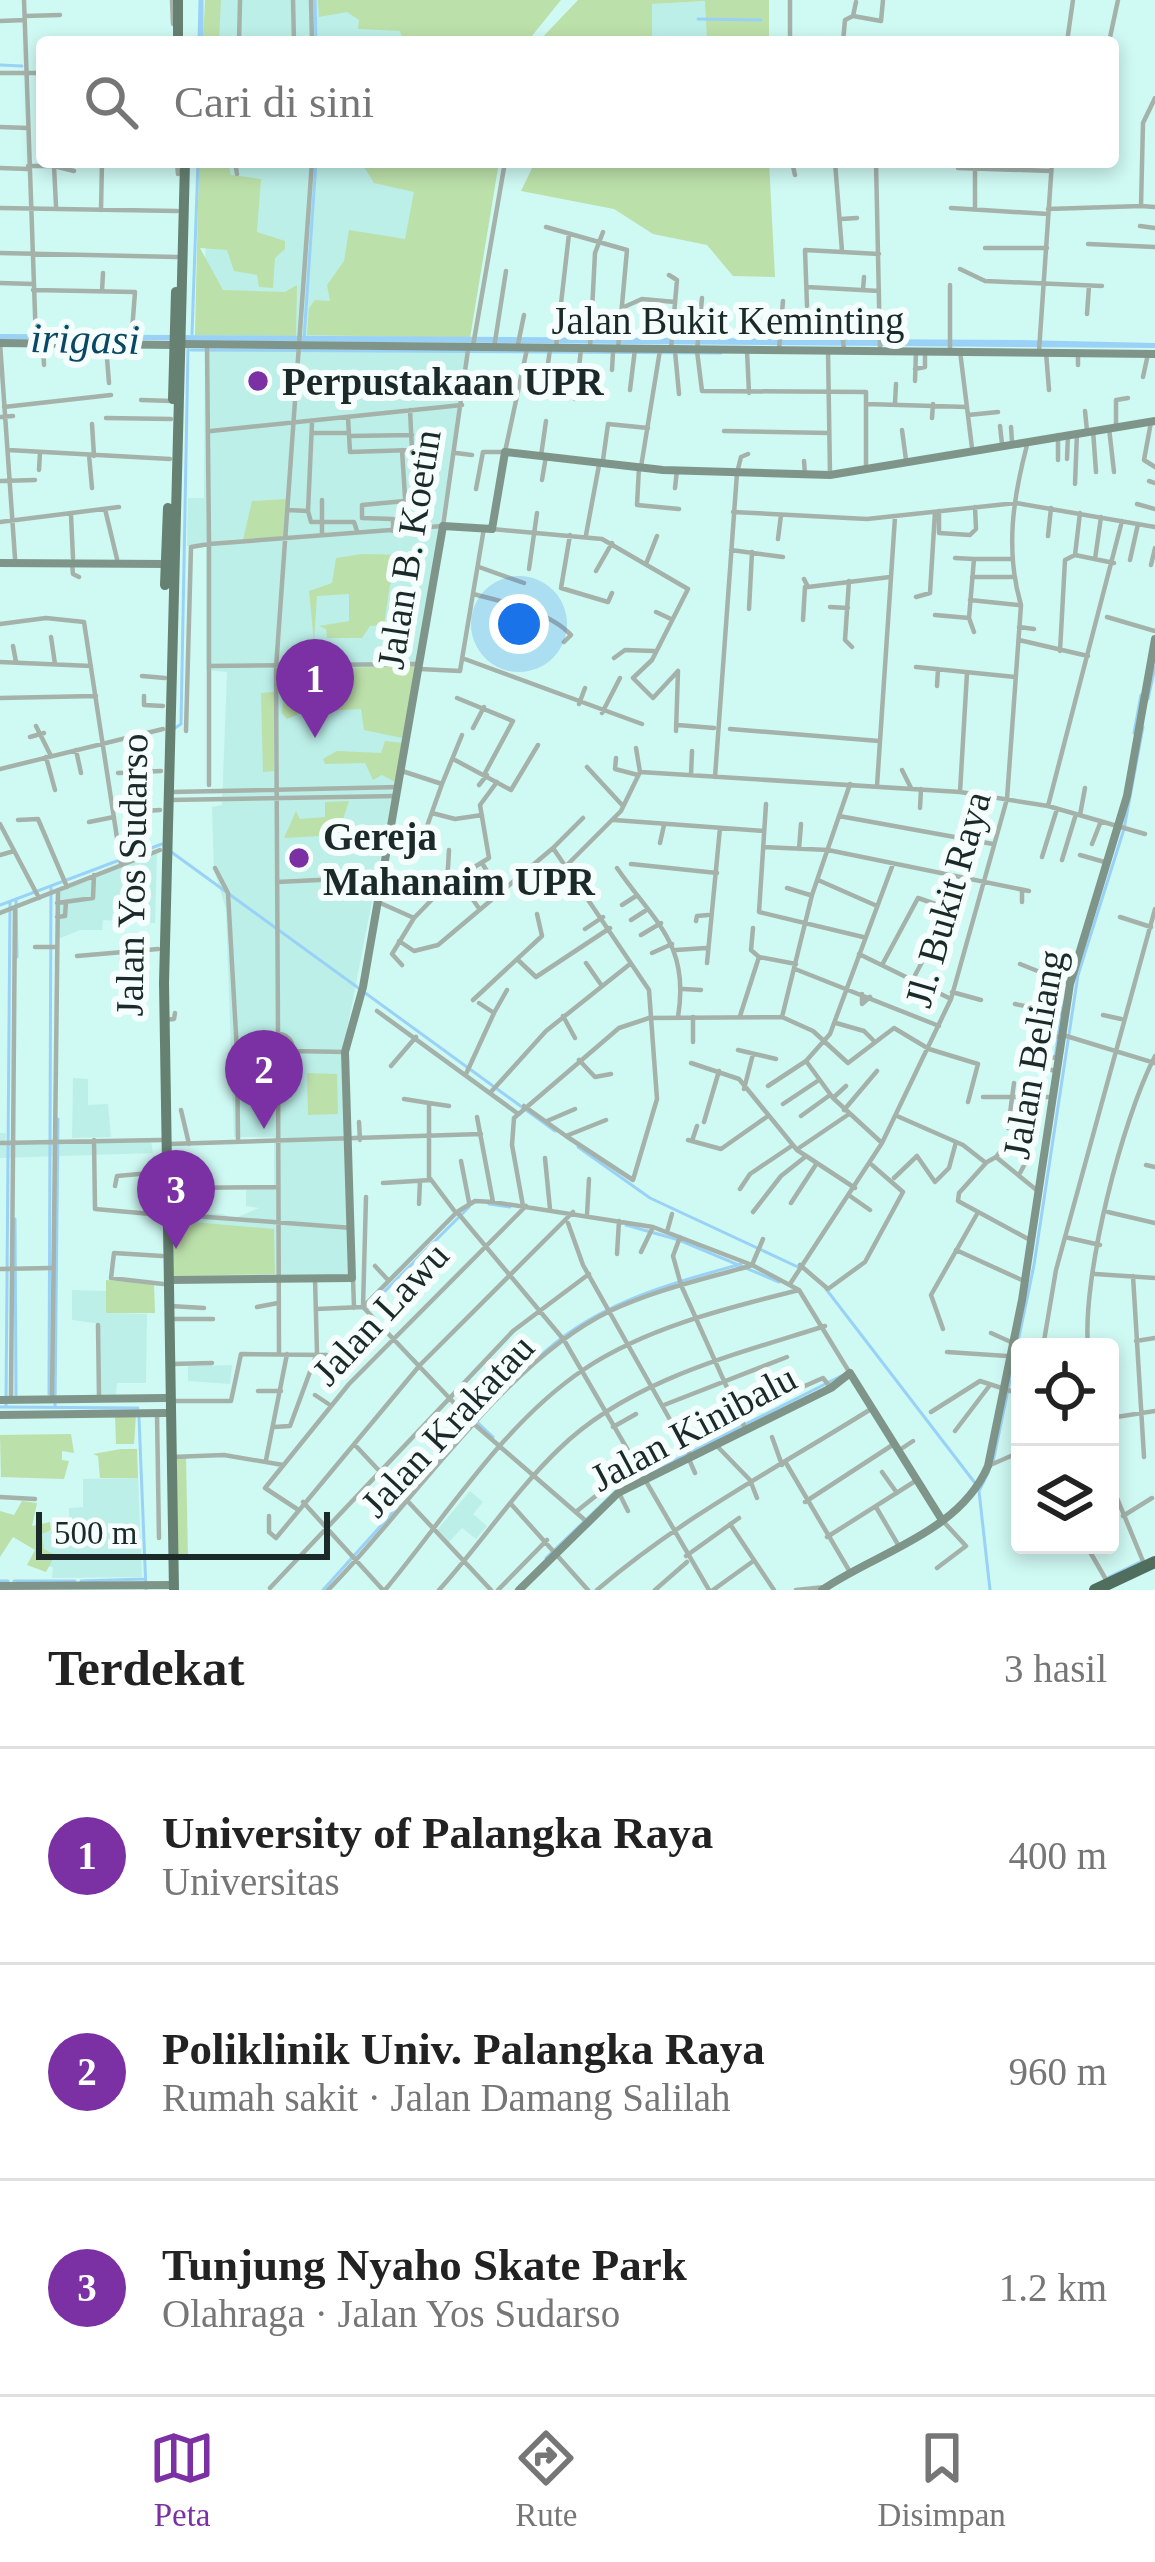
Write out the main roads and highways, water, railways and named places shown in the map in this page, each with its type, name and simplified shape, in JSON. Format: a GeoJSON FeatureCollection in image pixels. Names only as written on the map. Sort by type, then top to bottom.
{"type":"FeatureCollection","features":[{"type":"Feature","properties":{"kind":"highway"},"geometry":{"type":"LineString","coordinates":[[1095,1590],[1152,1566]]}},
{"type":"Feature","properties":{"kind":"main road"},"geometry":{"type":"LineString","coordinates":[[178,0],[179,36]]}},
{"type":"Feature","properties":{"kind":"main road","name":"Jalan Yos Sudarso"},"geometry":{"type":"LineString","coordinates":[[179,168],[180,280]]}},
{"type":"Feature","properties":{"kind":"main road","name":"Jalan Yos Sudarso"},"geometry":{"type":"LineString","coordinates":[[167,670],[182,623],[169,562],[182,341],[179,168]]}},
{"type":"Feature","properties":{"kind":"main road","name":"Jalan Yos Sudarso"},"geometry":{"type":"LineString","coordinates":[[166,1143],[160,942],[162,844],[176,704],[167,670],[171,419],[176,401]]}},
{"type":"Feature","properties":{"kind":"main road","name":"Jalan Yos Sudarso"},"geometry":{"type":"LineString","coordinates":[[168,799],[161,771],[163,729],[176,704]]}},
{"type":"Feature","properties":{"kind":"main road","name":"Jalan Yos Sudarso"},"geometry":{"type":"LineString","coordinates":[[161,1001],[169,1017],[164,1171],[171,1587]]}},
{"type":"Feature","properties":{"kind":"main road","name":"Jalan Yos Sudarso"},"geometry":{"type":"LineString","coordinates":[[164,1171],[162,1256],[171,1312],[171,1364],[161,1425],[162,1490],[170,1521]]}},
{"type":"Feature","properties":{"kind":"water","name":"irigasi"},"geometry":{"type":"Polygon","coordinates":[[[0,334],[1020,340],[1155,343],[1155,348],[0,339],[0,334]]]}},
{"type":"Feature","properties":{"kind":"waterway"},"geometry":{"type":"LineString","coordinates":[[199,36],[200,0]]}},
{"type":"Feature","properties":{"kind":"waterway"},"geometry":{"type":"LineString","coordinates":[[202,0],[202,36]]}},
{"type":"Feature","properties":{"kind":"waterway"},"geometry":{"type":"LineString","coordinates":[[315,0],[316,36]]}},
{"type":"Feature","properties":{"kind":"waterway"},"geometry":{"type":"LineString","coordinates":[[698,19],[761,20]]}},
{"type":"Feature","properties":{"kind":"waterway"},"geometry":{"type":"LineString","coordinates":[[0,65],[22,66]]}},
{"type":"Feature","properties":{"kind":"waterway"},"geometry":{"type":"LineString","coordinates":[[192,334],[198,168]]}},
{"type":"Feature","properties":{"kind":"waterway"},"geometry":{"type":"LineString","coordinates":[[304,339],[316,168]]}},
{"type":"Feature","properties":{"kind":"waterway"},"geometry":{"type":"LineString","coordinates":[[172,730],[181,724],[188,349]]}},
{"type":"Feature","properties":{"kind":"waterway"},"geometry":{"type":"LineString","coordinates":[[191,350],[721,353]]}},
{"type":"Feature","properties":{"kind":"waterway"},"geometry":{"type":"LineString","coordinates":[[1148,699],[1155,667]]}},
{"type":"Feature","properties":{"kind":"waterway"},"geometry":{"type":"LineString","coordinates":[[1134,733],[1141,695]]}},
{"type":"Feature","properties":{"kind":"waterway"},"geometry":{"type":"LineString","coordinates":[[993,1462],[1034,1265],[1078,975],[1124,829],[1143,727]]}},
{"type":"Feature","properties":{"kind":"waterway"},"geometry":{"type":"LineString","coordinates":[[0,905],[162,844]]}},
{"type":"Feature","properties":{"kind":"waterway"},"geometry":{"type":"LineString","coordinates":[[170,851],[555,1131]]}},
{"type":"Feature","properties":{"kind":"waterway"},"geometry":{"type":"LineString","coordinates":[[49,1394],[51,886]]}},
{"type":"Feature","properties":{"kind":"waterway"},"geometry":{"type":"LineString","coordinates":[[16,899],[17,957]]}},
{"type":"Feature","properties":{"kind":"waterway"},"geometry":{"type":"LineString","coordinates":[[6,1407],[10,902]]}},
{"type":"Feature","properties":{"kind":"waterway"},"geometry":{"type":"LineString","coordinates":[[1055,1058],[1063,1002]]}},
{"type":"Feature","properties":{"kind":"waterway"},"geometry":{"type":"LineString","coordinates":[[55,1407],[58,1119]]}},
{"type":"Feature","properties":{"kind":"waterway"},"geometry":{"type":"LineString","coordinates":[[578,1147],[650,1198],[800,1268]]}},
{"type":"Feature","properties":{"kind":"waterway"},"geometry":{"type":"LineString","coordinates":[[489,1204],[510,1207]]}},
{"type":"Feature","properties":{"kind":"waterway"},"geometry":{"type":"LineString","coordinates":[[366,1310],[469,1207]]}},
{"type":"Feature","properties":{"kind":"waterway"},"geometry":{"type":"LineString","coordinates":[[15,1219],[16,1395]]}},
{"type":"Feature","properties":{"kind":"waterway"},"geometry":{"type":"LineString","coordinates":[[626,1225],[679,1240],[779,1282]]}},
{"type":"Feature","properties":{"kind":"waterway"},"geometry":{"type":"LineString","coordinates":[[536,1360],[606,1311],[658,1289],[741,1264]]}},
{"type":"Feature","properties":{"kind":"waterway"},"geometry":{"type":"LineString","coordinates":[[826,1289],[975,1483]]}},
{"type":"Feature","properties":{"kind":"waterway"},"geometry":{"type":"LineString","coordinates":[[630,1483],[841,1376]]}},
{"type":"Feature","properties":{"kind":"waterway"},"geometry":{"type":"LineString","coordinates":[[0,1407],[138,1408]]}},
{"type":"Feature","properties":{"kind":"waterway"},"geometry":{"type":"LineString","coordinates":[[461,1407],[493,1437]]}},
{"type":"Feature","properties":{"kind":"waterway"},"geometry":{"type":"LineString","coordinates":[[451,1445],[485,1408]]}},
{"type":"Feature","properties":{"kind":"waterway"},"geometry":{"type":"LineString","coordinates":[[139,1418],[146,1590]]}},
{"type":"Feature","properties":{"kind":"waterway"},"geometry":{"type":"LineString","coordinates":[[980,1489],[989,1471]]}},
{"type":"Feature","properties":{"kind":"waterway"},"geometry":{"type":"LineString","coordinates":[[323,1590],[414,1489]]}},
{"type":"Feature","properties":{"kind":"waterway"},"geometry":{"type":"LineString","coordinates":[[546,1558],[616,1491]]}},
{"type":"Feature","properties":{"kind":"waterway"},"geometry":{"type":"LineString","coordinates":[[979,1491],[990,1590]]}},
{"type":"Feature","properties":{"kind":"waterway"},"geometry":{"type":"LineString","coordinates":[[1109,1577],[1140,1562]]}},
{"type":"Feature","properties":{"kind":"waterway"},"geometry":{"type":"LineString","coordinates":[[81,1581],[145,1579]]}},
{"type":"Feature","properties":{"kind":"waterway"},"geometry":{"type":"LineString","coordinates":[[0,1581],[8,1581]]}},
{"type":"Feature","properties":{"kind":"waterway"},"geometry":{"type":"LineString","coordinates":[[14,1581],[75,1581]]}},
{"type":"Feature","properties":{"kind":"place","name":"Perpustakaan UPR"},"geometry":{"type":"Point","coordinates":[258,381]}},
{"type":"Feature","properties":{"kind":"place","name":"University of Palangka Raya"},"geometry":{"type":"Point","coordinates":[315,738]}},
{"type":"Feature","properties":{"kind":"place","name":"Gereja Mahanaim UPR"},"geometry":{"type":"Point","coordinates":[299,858]}},
{"type":"Feature","properties":{"kind":"place","name":"Poliklinik Univ. Palangka Raya"},"geometry":{"type":"Point","coordinates":[264,1129]}},
{"type":"Feature","properties":{"kind":"place","name":"Tunjung Nyaho Skate Park"},"geometry":{"type":"Point","coordinates":[176,1249]}}]}
